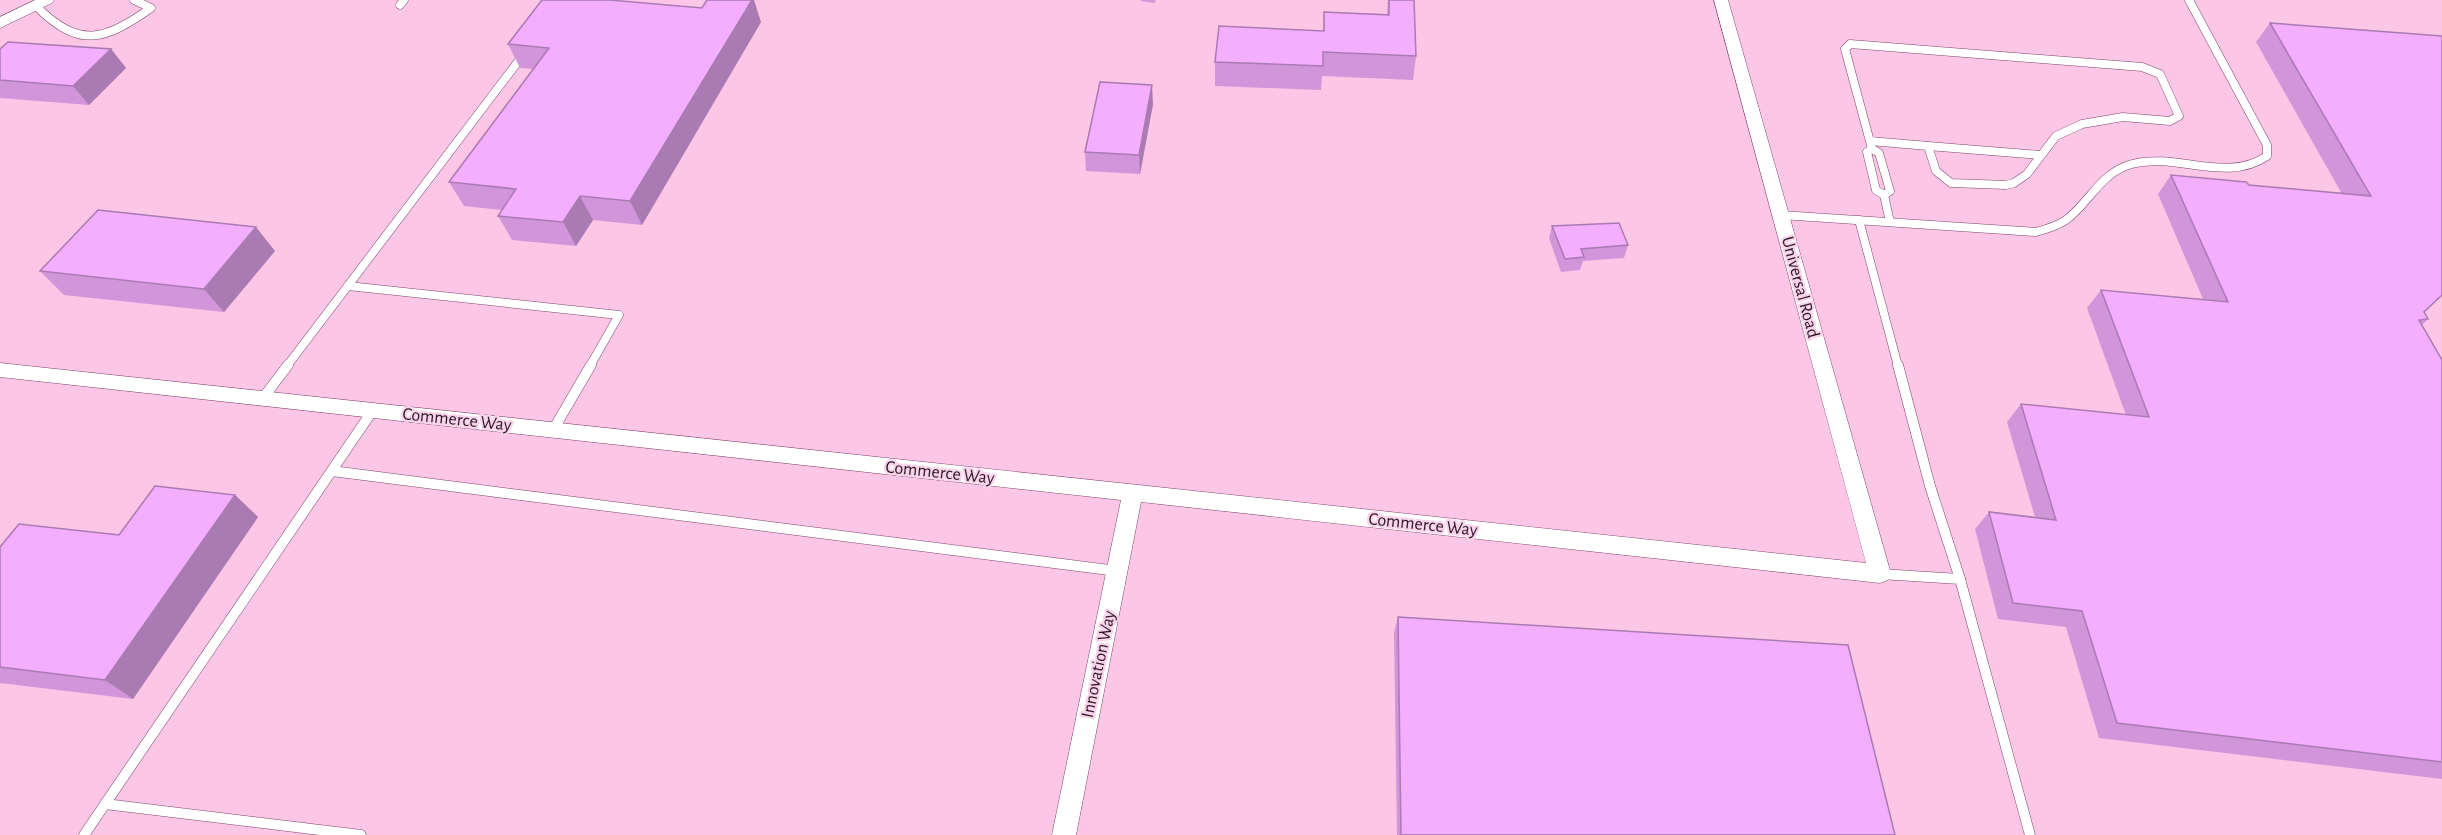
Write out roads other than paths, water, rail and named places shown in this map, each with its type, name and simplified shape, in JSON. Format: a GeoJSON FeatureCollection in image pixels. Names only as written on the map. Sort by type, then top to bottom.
{"type":"FeatureCollection","features":[{"type":"Feature","properties":{"kind":"street","name":"Universal Road"},"geometry":{"type":"LineString","coordinates":[[1721,0],[1880,573]]}},
{"type":"Feature","properties":{"kind":"street"},"geometry":{"type":"LineString","coordinates":[[0,23],[41,3]]}},
{"type":"Feature","properties":{"kind":"street","name":"Commerce Way"},"geometry":{"type":"LineString","coordinates":[[0,370],[1880,573]]}},
{"type":"Feature","properties":{"kind":"street","name":"Innovation Way"},"geometry":{"type":"LineString","coordinates":[[1064,835],[1133,493]]}},
{"type":"Feature","properties":{"kind":"lane"},"geometry":{"type":"LineString","coordinates":[[41,3],[45,16],[61,27],[85,36],[111,34],[151,8],[134,0]]}},
{"type":"Feature","properties":{"kind":"lane"},"geometry":{"type":"LineString","coordinates":[[1781,215],[2036,232],[2053,229],[2063,223],[2084,202],[2102,178],[2116,169],[2133,163],[2157,162],[2205,167],[2242,167],[2261,163],[2267,156],[2266,144],[2189,0]]}},
{"type":"Feature","properties":{"kind":"lane"},"geometry":{"type":"LineString","coordinates":[[1884,195],[1890,191],[1879,153],[1871,145],[1845,49],[1850,44],[2142,67],[2160,74],[2179,116],[2170,121],[2123,117],[2082,124],[2056,136],[2027,174],[2014,183],[1987,186],[1951,183],[1942,179],[1936,171],[1928,146]]}},
{"type":"Feature","properties":{"kind":"lane"},"geometry":{"type":"LineString","coordinates":[[263,398],[528,48]]}},
{"type":"Feature","properties":{"kind":"lane"},"geometry":{"type":"LineString","coordinates":[[1871,145],[1867,152],[1876,190],[1884,195],[1890,222]]}},
{"type":"Feature","properties":{"kind":"lane"},"geometry":{"type":"LineString","coordinates":[[1871,145],[1928,146],[2040,154]]}},
{"type":"Feature","properties":{"kind":"lane"},"geometry":{"type":"LineString","coordinates":[[1858,220],[1930,486],[1960,579],[2030,835]]}},
{"type":"Feature","properties":{"kind":"lane"},"geometry":{"type":"LineString","coordinates":[[348,286],[619,315],[553,430]]}},
{"type":"Feature","properties":{"kind":"lane"},"geometry":{"type":"LineString","coordinates":[[84,835],[373,410]]}},
{"type":"Feature","properties":{"kind":"lane"},"geometry":{"type":"LineString","coordinates":[[332,471],[1117,571]]}},
{"type":"Feature","properties":{"kind":"lane"},"geometry":{"type":"LineString","coordinates":[[1880,573],[1960,579]]}},
{"type":"Feature","properties":{"kind":"lane"},"geometry":{"type":"LineString","coordinates":[[105,804],[361,835]]}}]}
